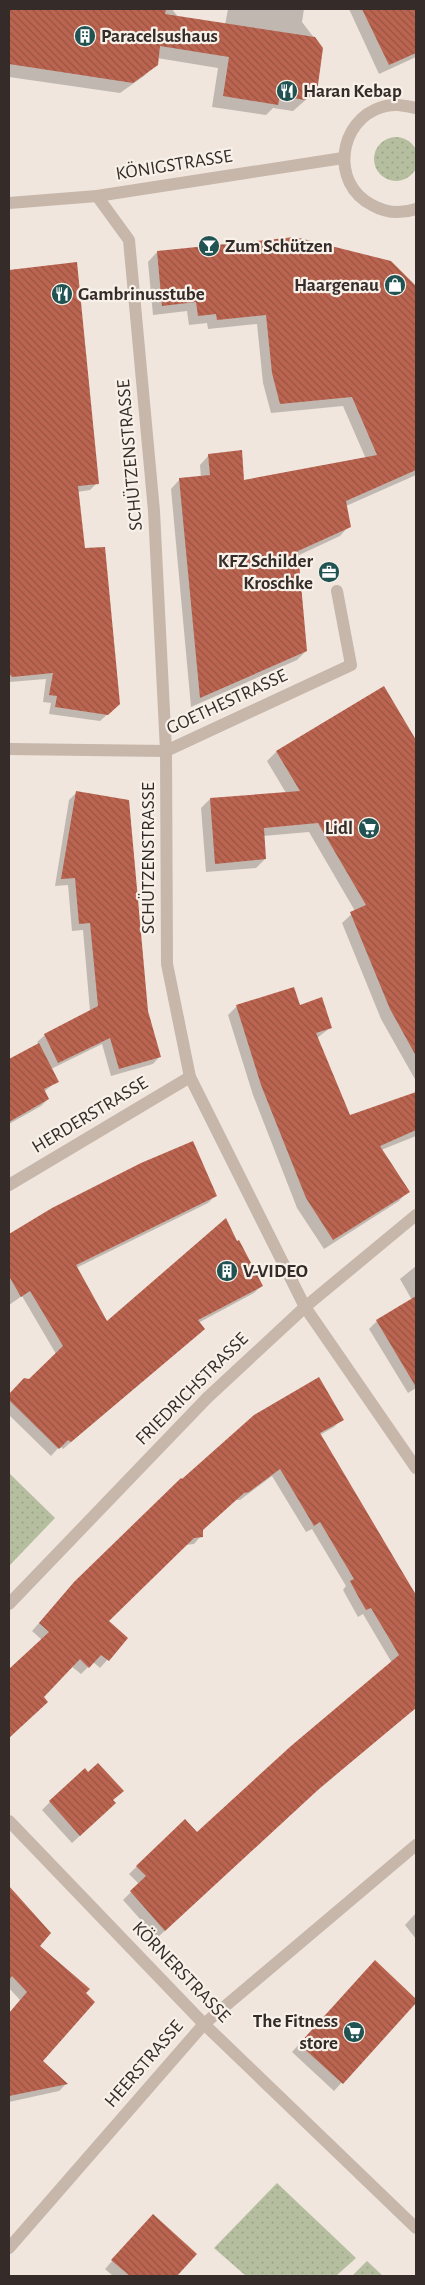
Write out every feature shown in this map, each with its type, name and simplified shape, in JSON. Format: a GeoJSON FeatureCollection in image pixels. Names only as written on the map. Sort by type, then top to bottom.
{"type":"FeatureCollection","features":[{"type":"Feature","properties":{"kind":"street"},"geometry":{"type":"LineString","coordinates":[[416,108],[400,104],[383,106],[367,114],[355,126],[346,141],[344,158],[346,175],[353,190],[366,202],[380,210],[398,213],[416,209]]}},
{"type":"Feature","properties":{"kind":"street","name":"KÖNIGSTRASSE"},"geometry":{"type":"LineString","coordinates":[[9,203],[97,196],[344,158]]}},
{"type":"Feature","properties":{"kind":"street","name":"SCHÜTZENSTRASSE"},"geometry":{"type":"LineString","coordinates":[[97,196],[129,240],[154,511],[166,751],[167,964],[190,1077],[305,1306],[416,1468]]}},
{"type":"Feature","properties":{"kind":"street","name":"GOETHESTRASSE"},"geometry":{"type":"LineString","coordinates":[[9,749],[166,751],[351,665],[337,591]]}},
{"type":"Feature","properties":{"kind":"street","name":"HERDERSTRASSE"},"geometry":{"type":"LineString","coordinates":[[9,1185],[190,1077]]}},
{"type":"Feature","properties":{"kind":"street","name":"FRIEDRICHSTRASSE"},"geometry":{"type":"LineString","coordinates":[[9,1604],[207,1398],[305,1306],[416,1215]]}},
{"type":"Feature","properties":{"kind":"street","name":"KÖRNERSTRASSE"},"geometry":{"type":"LineString","coordinates":[[9,1821],[204,2024],[416,2228]]}},
{"type":"Feature","properties":{"kind":"street","name":"HEERSTRASSE"},"geometry":{"type":"LineString","coordinates":[[9,2248],[204,2024],[416,1845]]}},
{"type":"Feature","properties":{"kind":"green space"},"geometry":{"type":"Polygon","coordinates":[[[396,137],[408,141],[414,147],[418,159],[414,171],[408,177],[396,181],[384,177],[378,171],[374,159],[378,147],[384,141],[396,137]]]}},
{"type":"Feature","properties":{"kind":"green space"},"geometry":{"type":"Polygon","coordinates":[[[9,1473],[55,1518],[9,1566],[9,1473]]]}},
{"type":"Feature","properties":{"kind":"green space"},"geometry":{"type":"Polygon","coordinates":[[[277,2183],[356,2258],[336,2276],[246,2276],[214,2248],[277,2183]]]}},
{"type":"Feature","properties":{"kind":"green space"},"geometry":{"type":"Polygon","coordinates":[[[367,2261],[383,2276],[352,2276],[367,2261]]]}},
{"type":"Feature","properties":{"kind":"building"},"geometry":{"type":"Polygon","coordinates":[[[9,9],[166,9],[165,14],[315,37],[323,48],[317,92],[305,100],[280,96],[278,105],[223,96],[229,57],[160,46],[158,65],[133,83],[9,64],[9,9]]]}},
{"type":"Feature","properties":{"kind":"building"},"geometry":{"type":"Polygon","coordinates":[[[362,9],[416,9],[416,53],[389,65],[362,9]]]}},
{"type":"Feature","properties":{"kind":"building"},"geometry":{"type":"Polygon","coordinates":[[[295,237],[391,261],[416,286],[416,470],[346,501],[351,527],[298,551],[307,651],[200,698],[179,478],[210,475],[208,454],[242,450],[244,480],[377,455],[352,397],[280,404],[272,373],[266,315],[217,320],[216,314],[198,316],[196,302],[162,306],[157,251],[295,237]]]}},
{"type":"Feature","properties":{"kind":"building"},"geometry":{"type":"Polygon","coordinates":[[[77,262],[99,484],[78,486],[85,548],[105,547],[120,704],[108,715],[55,707],[57,696],[49,695],[53,673],[9,676],[9,270],[77,262]]]}},
{"type":"Feature","properties":{"kind":"building","name":"Lidl"},"geometry":{"type":"Polygon","coordinates":[[[384,686],[416,740],[416,1056],[390,1009],[350,912],[366,905],[318,823],[264,828],[266,859],[215,864],[210,798],[300,791],[276,751],[384,686]]]}},
{"type":"Feature","properties":{"kind":"building"},"geometry":{"type":"Polygon","coordinates":[[[76,791],[129,800],[148,1011],[161,1057],[119,1069],[110,1038],[58,1063],[44,1034],[98,1006],[90,923],[79,924],[75,878],[61,879],[76,791]]]}},
{"type":"Feature","properties":{"kind":"building"},"geometry":{"type":"Polygon","coordinates":[[[294,987],[300,1005],[322,997],[332,1028],[316,1033],[350,1115],[416,1092],[416,1130],[380,1146],[410,1192],[333,1240],[306,1198],[261,1085],[236,1005],[294,987]]]}},
{"type":"Feature","properties":{"kind":"building"},"geometry":{"type":"Polygon","coordinates":[[[39,1043],[59,1082],[44,1089],[49,1099],[9,1122],[9,1059],[39,1043]]]}},
{"type":"Feature","properties":{"kind":"building"},"geometry":{"type":"Polygon","coordinates":[[[193,1141],[217,1196],[76,1265],[107,1321],[226,1218],[263,1286],[198,1320],[205,1329],[71,1442],[68,1440],[59,1449],[9,1400],[9,1394],[24,1378],[29,1379],[63,1346],[30,1291],[21,1297],[9,1276],[9,1234],[52,1208],[141,1163],[193,1141]]]}},
{"type":"Feature","properties":{"kind":"building"},"geometry":{"type":"Polygon","coordinates":[[[416,1296],[416,1387],[376,1320],[416,1296]]]}},
{"type":"Feature","properties":{"kind":"building"},"geometry":{"type":"Polygon","coordinates":[[[319,1377],[344,1420],[320,1433],[416,1595],[416,1708],[320,1788],[165,1931],[130,1891],[146,1876],[136,1866],[185,1819],[197,1832],[291,1746],[399,1655],[371,1608],[366,1610],[350,1581],[354,1579],[320,1522],[314,1526],[280,1469],[249,1492],[244,1493],[203,1530],[203,1537],[194,1538],[109,1621],[128,1638],[109,1661],[101,1655],[89,1668],[80,1659],[44,1697],[48,1702],[9,1738],[9,1669],[49,1632],[39,1623],[74,1582],[181,1478],[254,1415],[319,1377]]]}},
{"type":"Feature","properties":{"kind":"building"},"geometry":{"type":"Polygon","coordinates":[[[98,1763],[124,1791],[113,1800],[116,1803],[80,1836],[49,1801],[85,1768],[88,1772],[98,1763]]]}},
{"type":"Feature","properties":{"kind":"building"},"geometry":{"type":"Polygon","coordinates":[[[9,1886],[51,1933],[40,1946],[90,1989],[86,1993],[95,2002],[43,2061],[68,2084],[9,2096],[9,2013],[27,1992],[12,1976],[9,1980],[9,1886]]]}},
{"type":"Feature","properties":{"kind":"building"},"geometry":{"type":"Polygon","coordinates":[[[375,1960],[416,1999],[416,2003],[343,2084],[299,2044],[375,1960]]]}},
{"type":"Feature","properties":{"kind":"building"},"geometry":{"type":"Polygon","coordinates":[[[153,2214],[197,2254],[177,2276],[130,2276],[111,2260],[153,2214]]]}},
{"type":"Feature","properties":{"kind":"place","name":"Paracelsushaus"},"geometry":{"type":"Point","coordinates":[85,36]}},
{"type":"Feature","properties":{"kind":"place","name":"Haran Kebap"},"geometry":{"type":"Point","coordinates":[287,91]}},
{"type":"Feature","properties":{"kind":"place","name":"Zum Schützen"},"geometry":{"type":"Point","coordinates":[209,246]}},
{"type":"Feature","properties":{"kind":"place","name":"Haargenau"},"geometry":{"type":"Point","coordinates":[395,285]}},
{"type":"Feature","properties":{"kind":"place","name":"Gambrinusstube"},"geometry":{"type":"Point","coordinates":[62,294]}},
{"type":"Feature","properties":{"kind":"place","name":"KFZ Schilder Kroschke"},"geometry":{"type":"Point","coordinates":[329,572]}},
{"type":"Feature","properties":{"kind":"place","name":"Lidl"},"geometry":{"type":"Point","coordinates":[369,828]}},
{"type":"Feature","properties":{"kind":"place","name":"V-VIDEO"},"geometry":{"type":"Point","coordinates":[227,1271]}},
{"type":"Feature","properties":{"kind":"place","name":"The Fitness store"},"geometry":{"type":"Point","coordinates":[354,2032]}}]}
